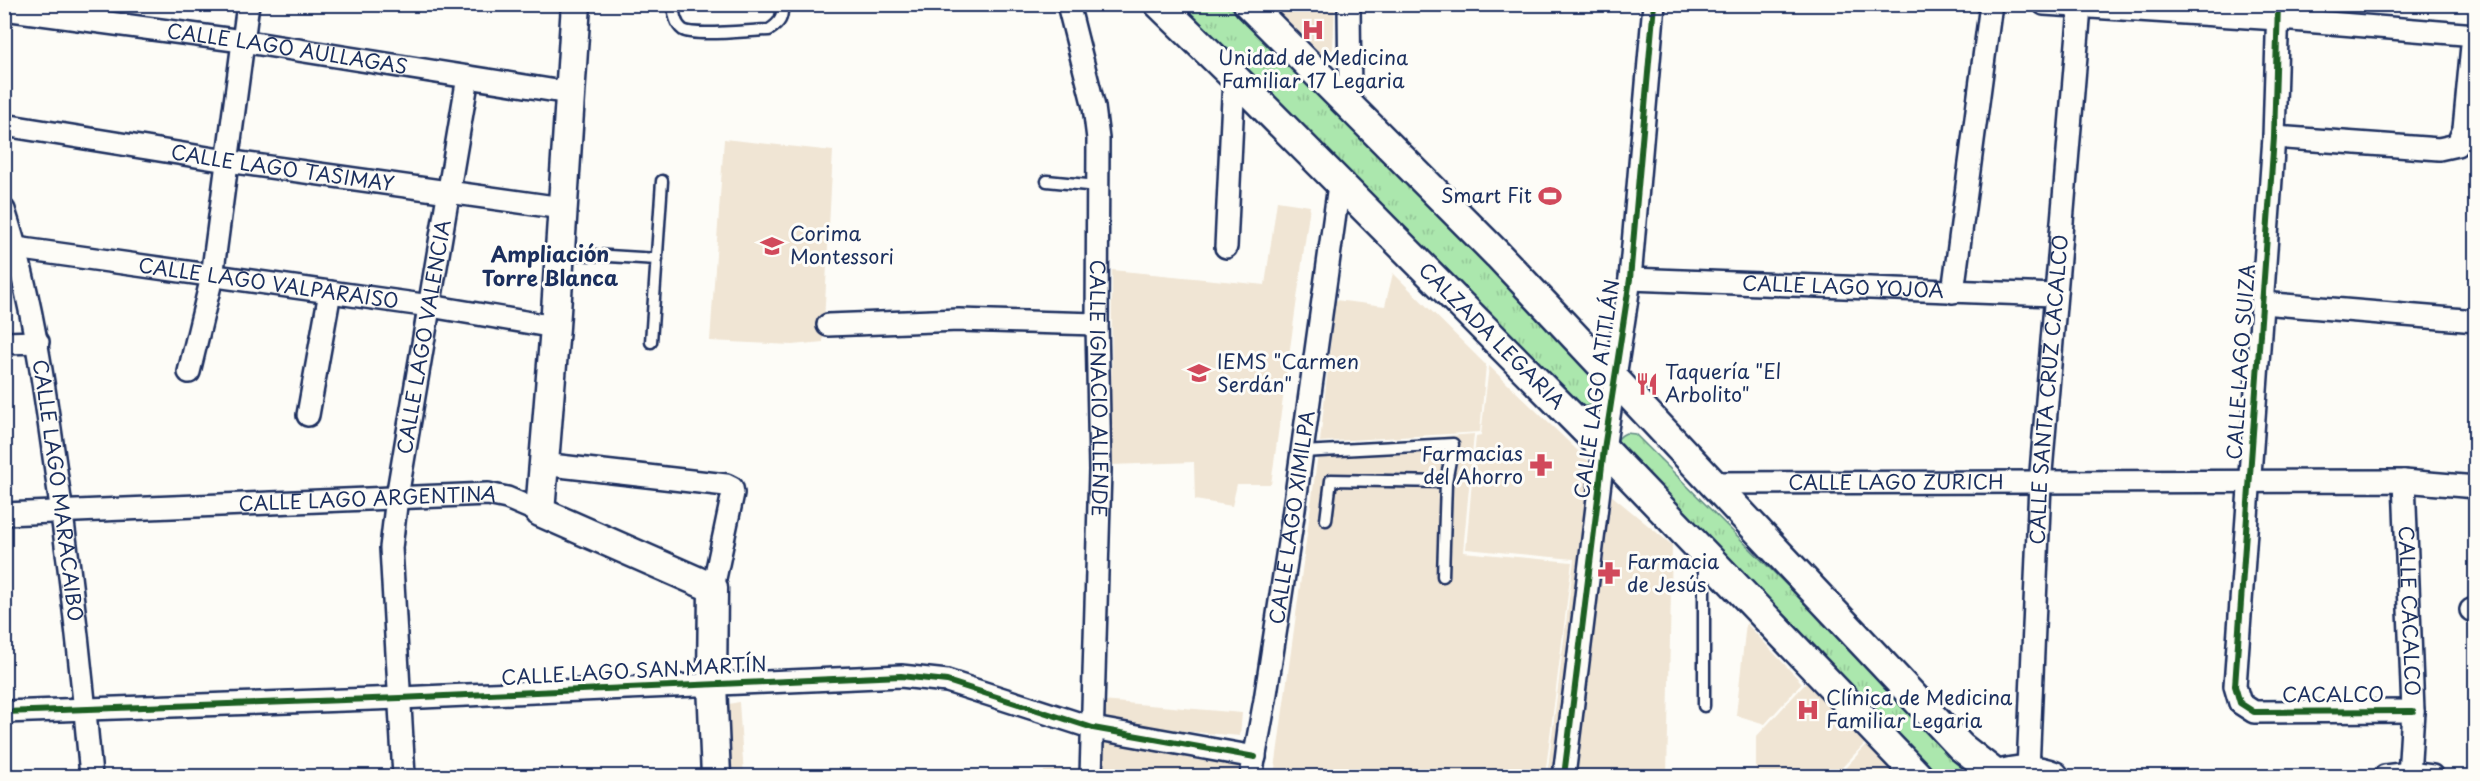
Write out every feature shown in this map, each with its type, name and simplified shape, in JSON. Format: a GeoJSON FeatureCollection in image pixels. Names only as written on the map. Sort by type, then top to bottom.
{"type":"FeatureCollection","features":[{"type":"Feature","properties":{"kind":"main road"},"geometry":{"type":"LineString","coordinates":[[540,512],[542,464],[555,327],[576,4]]}},
{"type":"Feature","properties":{"kind":"main road","name":"CALZADA LEGARIA"},"geometry":{"type":"LineString","coordinates":[[1159,4],[1604,449],[1918,777]]}},
{"type":"Feature","properties":{"kind":"main road"},"geometry":{"type":"LineString","coordinates":[[1248,4],[1350,105],[1616,378],[1961,747],[1997,776],[2041,773]]}},
{"type":"Feature","properties":{"kind":"main road","name":"CALLE LAGO ARGENTINA"},"geometry":{"type":"LineString","coordinates":[[540,512],[713,588]]}},
{"type":"Feature","properties":{"kind":"main road"},"geometry":{"type":"LineString","coordinates":[[713,588],[712,684],[716,777]]}},
{"type":"Feature","properties":{"kind":"street"},"geometry":{"type":"LineString","coordinates":[[189,372],[212,277],[248,4]]}},
{"type":"Feature","properties":{"kind":"street","name":"CALLE IGNACIO ALLENDE"},"geometry":{"type":"LineString","coordinates":[[1068,4],[1094,107],[1098,139],[1097,324],[1100,470],[1091,777]]}},
{"type":"Feature","properties":{"kind":"street"},"geometry":{"type":"LineString","coordinates":[[1349,4],[1350,105]]}},
{"type":"Feature","properties":{"kind":"street","name":"CALLE LAGO ATITLÁN"},"geometry":{"type":"LineString","coordinates":[[1564,777],[1604,449],[1630,279],[1654,4]]}},
{"type":"Feature","properties":{"kind":"street"},"geometry":{"type":"LineString","coordinates":[[1953,292],[1991,4]]}},
{"type":"Feature","properties":{"kind":"street"},"geometry":{"type":"LineString","coordinates":[[2044,4],[2080,8],[2278,12],[2474,35],[2464,129],[2457,145],[2439,149],[2274,137]]}},
{"type":"Feature","properties":{"kind":"street","name":"CALLE SANTA CRUZ CACALCO"},"geometry":{"type":"LineString","coordinates":[[2041,773],[2040,484],[2080,8]]}},
{"type":"Feature","properties":{"kind":"street","name":"CALLE LAGO AULLAGAS"},"geometry":{"type":"LineString","coordinates":[[4,9],[242,41],[569,93]]}},
{"type":"Feature","properties":{"kind":"street","name":"CALLE LAGO SUIZA"},"geometry":{"type":"LineString","coordinates":[[2254,712],[2240,703],[2235,686],[2274,137],[2278,12]]}},
{"type":"Feature","properties":{"kind":"street","name":"CALLE LAGO VALENCIA"},"geometry":{"type":"LineString","coordinates":[[404,777],[392,548],[397,497],[468,77]]}},
{"type":"Feature","properties":{"kind":"street"},"geometry":{"type":"LineString","coordinates":[[1226,247],[1234,77]]}},
{"type":"Feature","properties":{"kind":"street","name":"CALLE LAGO TASIMAY"},"geometry":{"type":"LineString","coordinates":[[4,125],[227,161],[449,194],[562,208]]}},
{"type":"Feature","properties":{"kind":"street","name":"CALLE LAGO XIMILPA"},"geometry":{"type":"LineString","coordinates":[[1253,767],[1267,689],[1339,185]]}},
{"type":"Feature","properties":{"kind":"street","name":"CALLE LAGO MARACAIBO"},"geometry":{"type":"LineString","coordinates":[[4,210],[16,248],[38,342],[62,511],[91,777]]}},
{"type":"Feature","properties":{"kind":"street","name":"CALLE LAGO VALPARAÍSO"},"geometry":{"type":"LineString","coordinates":[[16,248],[430,306],[555,327]]}},
{"type":"Feature","properties":{"kind":"street","name":"CALLE LAGO YOJOA"},"geometry":{"type":"LineString","coordinates":[[1630,279],[2055,295]]}},
{"type":"Feature","properties":{"kind":"street"},"geometry":{"type":"LineString","coordinates":[[308,415],[330,292]]}},
{"type":"Feature","properties":{"kind":"street"},"geometry":{"type":"LineString","coordinates":[[2262,303],[2475,321]]}},
{"type":"Feature","properties":{"kind":"street"},"geometry":{"type":"LineString","coordinates":[[828,326],[959,320],[1097,324]]}},
{"type":"Feature","properties":{"kind":"street"},"geometry":{"type":"LineString","coordinates":[[4,343],[38,342]]}},
{"type":"Feature","properties":{"kind":"street"},"geometry":{"type":"LineString","coordinates":[[542,464],[726,485],[732,488],[734,493],[713,588]]}},
{"type":"Feature","properties":{"kind":"street","name":"CALLE LAGO ZURICH"},"geometry":{"type":"LineString","coordinates":[[1713,483],[2404,482],[2475,487]]}},
{"type":"Feature","properties":{"kind":"street","name":"CALLE CACALCO"},"geometry":{"type":"LineString","coordinates":[[2404,482],[2413,711],[2409,775]]}},
{"type":"Feature","properties":{"kind":"street","name":"CALLE LAGO ARGENTINA"},"geometry":{"type":"LineString","coordinates":[[4,514],[488,494],[507,498],[540,512]]}},
{"type":"Feature","properties":{"kind":"street","name":"CALLE LAGO SAN MARTÍN"},"geometry":{"type":"LineString","coordinates":[[4,712],[400,698],[901,676],[947,681],[1093,729],[1253,767]]}},
{"type":"Feature","properties":{"kind":"street","name":"CACALCO"},"geometry":{"type":"LineString","coordinates":[[2254,712],[2413,711]]}},
{"type":"Feature","properties":{"kind":"street"},"geometry":{"type":"LineString","coordinates":[[2385,777],[2409,775],[2432,777]]}},
{"type":"Feature","properties":{"kind":"lane"},"geometry":{"type":"LineString","coordinates":[[672,4],[675,19],[683,30],[695,33],[769,30],[778,24],[783,15],[782,4]]}},
{"type":"Feature","properties":{"kind":"lane"},"geometry":{"type":"LineString","coordinates":[[651,342],[662,181]]}},
{"type":"Feature","properties":{"kind":"lane"},"geometry":{"type":"LineString","coordinates":[[1047,181],[1097,186]]}},
{"type":"Feature","properties":{"kind":"lane"},"geometry":{"type":"LineString","coordinates":[[560,254],[657,259]]}},
{"type":"Feature","properties":{"kind":"lane"},"geometry":{"type":"LineString","coordinates":[[1302,452],[1453,444],[1446,482],[1443,576]]}},
{"type":"Feature","properties":{"kind":"lane"},"geometry":{"type":"LineString","coordinates":[[1326,520],[1331,480],[1446,482]]}},
{"type":"Feature","properties":{"kind":"lane"},"geometry":{"type":"LineString","coordinates":[[1704,555],[1704,706]]}},
{"type":"Feature","properties":{"kind":"shaded area","name":"Unidad de Medicina Familiar 17 Legaria"},"geometry":{"type":"Polygon","coordinates":[[[1268,5],[1335,5],[1333,49],[1326,56],[1312,53],[1268,5]]]}},
{"type":"Feature","properties":{"kind":"shaded area","name":"Corima Montessori"},"geometry":{"type":"Polygon","coordinates":[[[724,139],[833,151],[823,342],[792,345],[710,341],[724,139]]]}},
{"type":"Feature","properties":{"kind":"shaded area","name":"IEMS \"Carmen Serdán\""},"geometry":{"type":"Polygon","coordinates":[[[1277,201],[1310,206],[1271,484],[1237,484],[1232,506],[1195,500],[1194,462],[1111,465],[1112,270],[1265,285],[1277,201]]]}},
{"type":"Feature","properties":{"kind":"shaded area"},"geometry":{"type":"Polygon","coordinates":[[[1393,273],[1486,365],[1480,432],[1320,442],[1335,300],[1385,306],[1393,273]]]}},
{"type":"Feature","properties":{"kind":"shaded area"},"geometry":{"type":"Polygon","coordinates":[[[1489,366],[1598,470],[1561,776],[1547,776],[1574,559],[1466,549],[1476,436],[1481,435],[1489,366]]]}},
{"type":"Feature","properties":{"kind":"shaded area"},"geometry":{"type":"Polygon","coordinates":[[[1474,434],[1463,552],[1572,562],[1545,776],[1274,776],[1319,446],[1474,434]]]}},
{"type":"Feature","properties":{"kind":"shaded area"},"geometry":{"type":"Polygon","coordinates":[[[1605,490],[1672,545],[1667,776],[1569,776],[1605,490]]]}},
{"type":"Feature","properties":{"kind":"shaded area"},"geometry":{"type":"Polygon","coordinates":[[[1746,623],[1802,683],[1765,724],[1736,715],[1746,623]]]}},
{"type":"Feature","properties":{"kind":"shaded area","name":"Clínica de Medicina Familiar Legaria"},"geometry":{"type":"Polygon","coordinates":[[[1806,683],[1868,740],[1834,776],[1756,776],[1756,737],[1806,683]]]}},
{"type":"Feature","properties":{"kind":"shaded area"},"geometry":{"type":"Polygon","coordinates":[[[1102,701],[1242,713],[1240,736],[1100,724],[1102,701]]]}},
{"type":"Feature","properties":{"kind":"shaded area"},"geometry":{"type":"Polygon","coordinates":[[[739,702],[744,776],[727,776],[729,704],[739,702]]]}},
{"type":"Feature","properties":{"kind":"shaded area"},"geometry":{"type":"Polygon","coordinates":[[[1099,738],[1247,759],[1245,776],[1097,776],[1099,738]]]}},
{"type":"Feature","properties":{"kind":"shaded area"},"geometry":{"type":"Polygon","coordinates":[[[1869,742],[1901,776],[1838,776],[1869,742]]]}},
{"type":"Feature","properties":{"kind":"shaded area"},"geometry":{"type":"Polygon","coordinates":[[[1083,767],[1083,776],[1044,776],[1044,771],[1083,767]]]}},
{"type":"Feature","properties":{"kind":"green space"},"geometry":{"type":"Polygon","coordinates":[[[1181,5],[1231,5],[1399,172],[1602,381],[1601,398],[1593,404],[1582,407],[1568,395],[1181,5]]]}},
{"type":"Feature","properties":{"kind":"green space"},"geometry":{"type":"Polygon","coordinates":[[[1626,433],[1635,434],[1951,749],[1982,776],[1930,776],[1617,447],[1619,438],[1626,433]]]}},
{"type":"Feature","properties":{"kind":"cycle path"},"geometry":{"type":"LineString","coordinates":[[1564,776],[1604,449],[1630,279],[1654,4]]}},
{"type":"Feature","properties":{"kind":"cycle path"},"geometry":{"type":"LineString","coordinates":[[2278,4],[2274,137],[2235,686],[2240,703],[2254,712],[2413,711]]}},
{"type":"Feature","properties":{"kind":"cycle path"},"geometry":{"type":"LineString","coordinates":[[4,712],[400,698],[901,676],[947,681],[1093,728],[1255,757]]}},
{"type":"Feature","properties":{"kind":"place","name":"Unidad de Medicina Familiar 17 Legaria"},"geometry":{"type":"Point","coordinates":[1313,30]}},
{"type":"Feature","properties":{"kind":"place","name":"Smart Fit"},"geometry":{"type":"Point","coordinates":[1550,196]}},
{"type":"Feature","properties":{"kind":"place","name":"Corima Montessori"},"geometry":{"type":"Point","coordinates":[772,246]}},
{"type":"Feature","properties":{"kind":"place","name":"IEMS \"Carmen Serdán\""},"geometry":{"type":"Point","coordinates":[1199,373]}},
{"type":"Feature","properties":{"kind":"place","name":"Taquería \"El Arbolito\""},"geometry":{"type":"Point","coordinates":[1647,384]}},
{"type":"Feature","properties":{"kind":"place","name":"Farmacias del Ahorro"},"geometry":{"type":"Point","coordinates":[1541,465]}},
{"type":"Feature","properties":{"kind":"place","name":"Farmacia de Jesús"},"geometry":{"type":"Point","coordinates":[1609,573]}},
{"type":"Feature","properties":{"kind":"place","name":"Clínica de Medicina Familiar Legaria"},"geometry":{"type":"Point","coordinates":[1808,710]}},
{"type":"Feature","properties":{"kind":"district","name":"Ampliación Torre Blanca"},"geometry":{"type":"Point","coordinates":[550,267]}}]}
